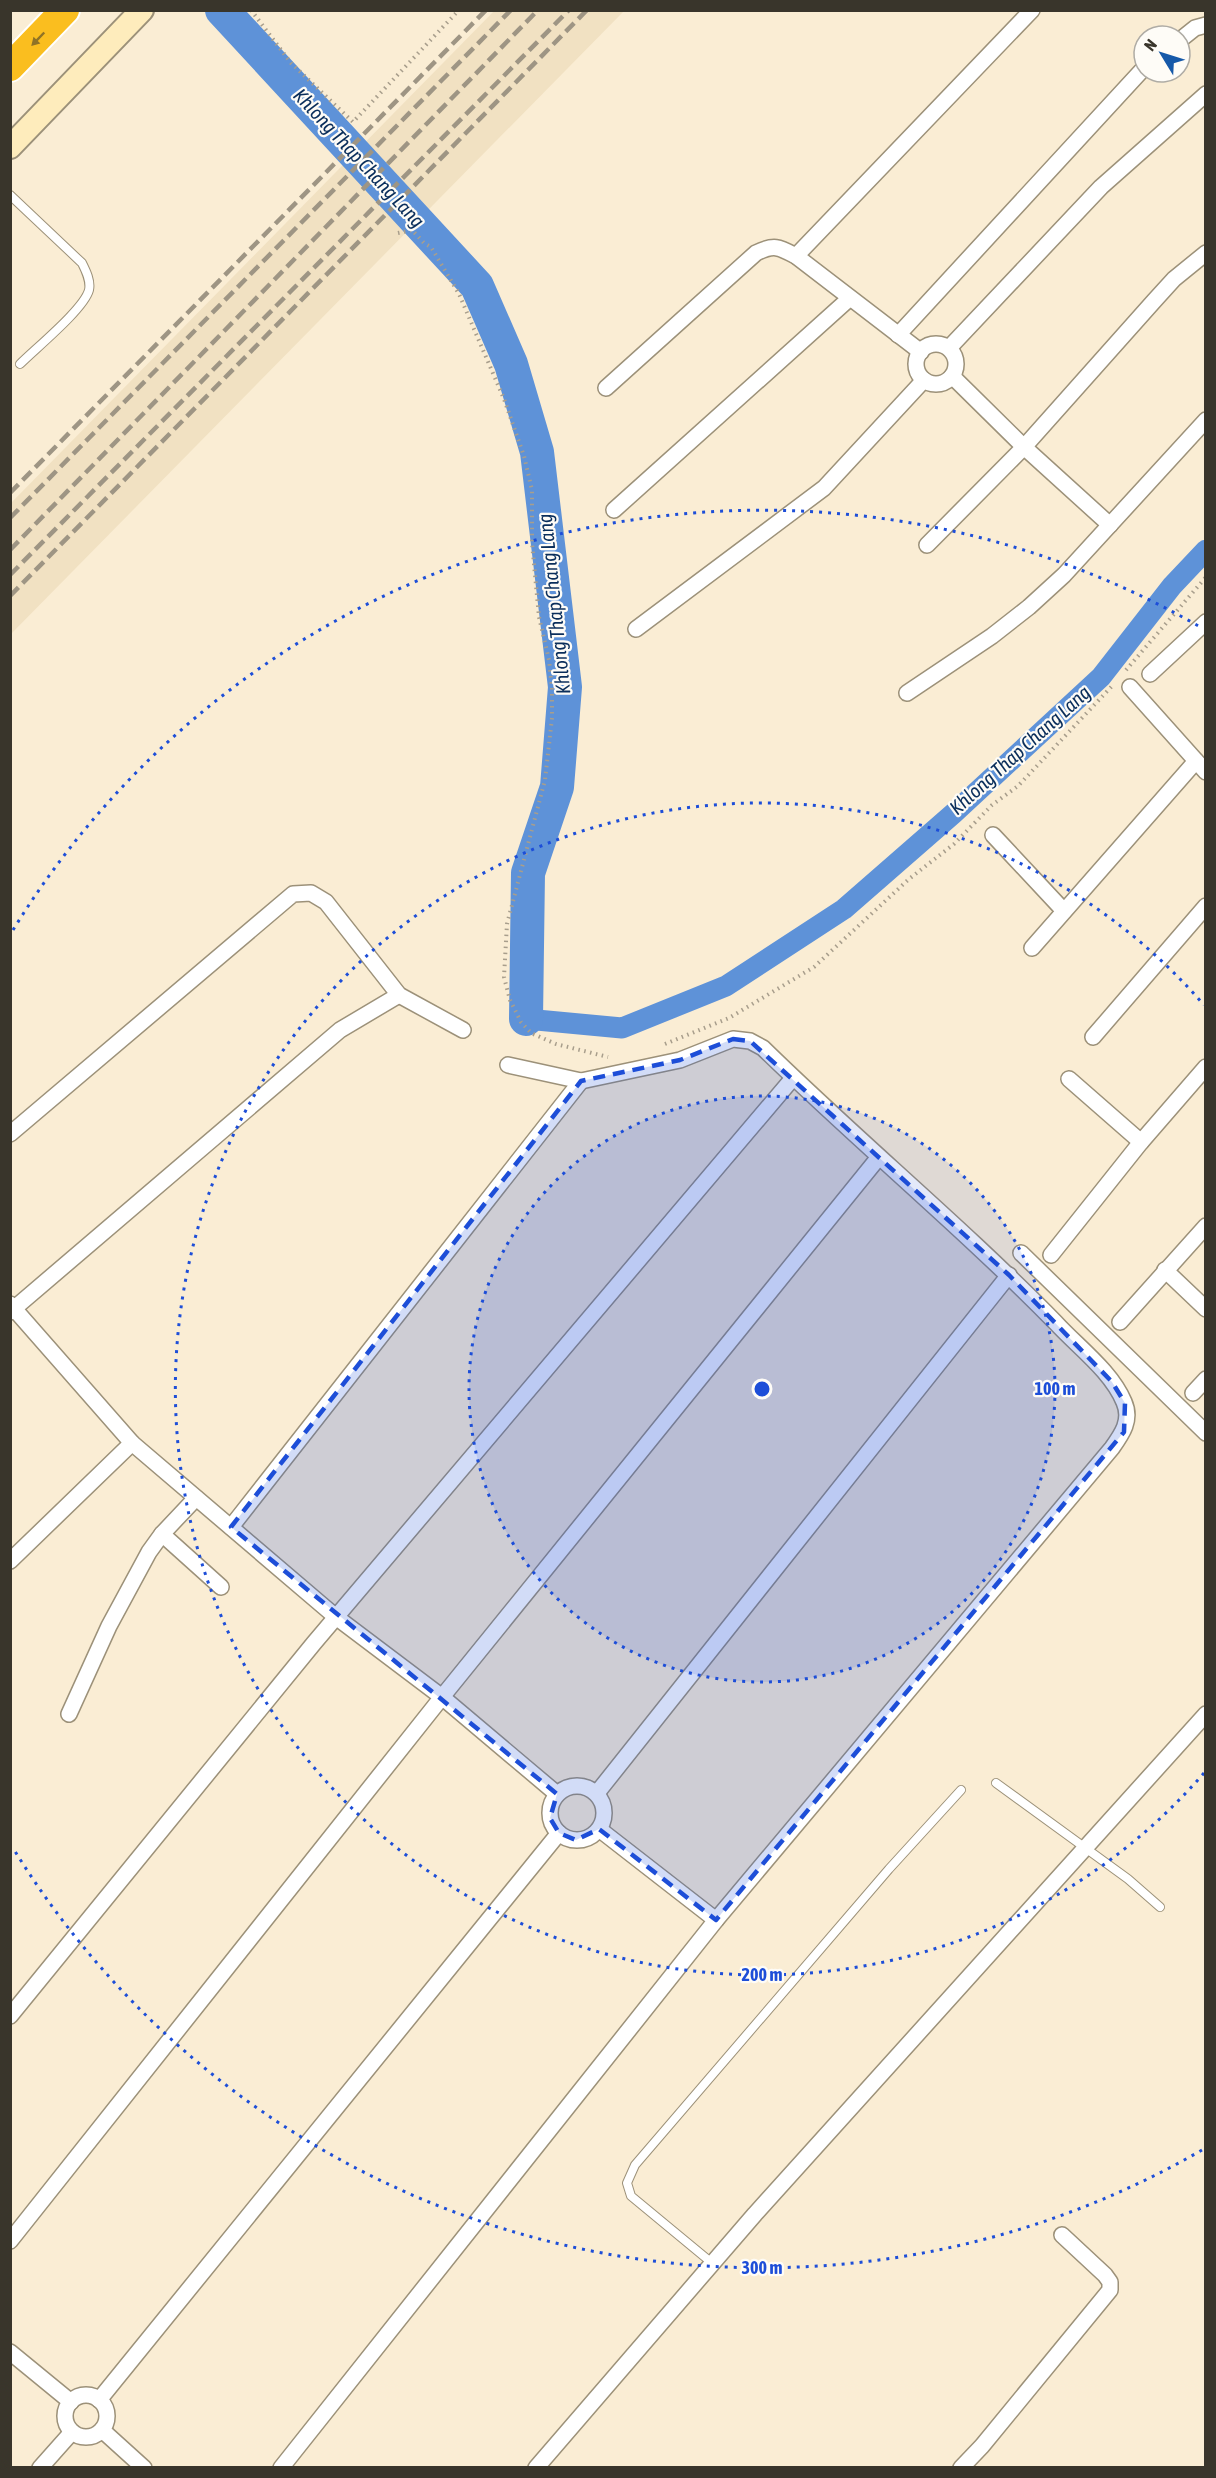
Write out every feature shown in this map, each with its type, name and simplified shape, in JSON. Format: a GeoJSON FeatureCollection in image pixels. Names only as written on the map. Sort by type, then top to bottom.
{"type":"FeatureCollection","features":[{"type":"Feature","properties":{"kind":"highway"},"geometry":{"type":"LineString","coordinates":[[10,67],[65,10]]}},
{"type":"Feature","properties":{"kind":"main road"},"geometry":{"type":"LineString","coordinates":[[10,147],[142,10]]}},
{"type":"Feature","properties":{"kind":"street"},"geometry":{"type":"LineString","coordinates":[[796,255],[1032,10]]}},
{"type":"Feature","properties":{"kind":"street"},"geometry":{"type":"LineString","coordinates":[[1192,30],[1206,25]]}},
{"type":"Feature","properties":{"kind":"street"},"geometry":{"type":"LineString","coordinates":[[898,335],[1132,81]]}},
{"type":"Feature","properties":{"kind":"street"},"geometry":{"type":"LineString","coordinates":[[949,348],[1101,187],[1206,94]]}},
{"type":"Feature","properties":{"kind":"street"},"geometry":{"type":"LineString","coordinates":[[606,388],[756,253],[770,247],[780,248],[796,255],[921,352]]}},
{"type":"Feature","properties":{"kind":"street"},"geometry":{"type":"LineString","coordinates":[[927,546],[1024,447],[1174,279],[1206,253]]}},
{"type":"Feature","properties":{"kind":"street"},"geometry":{"type":"LineString","coordinates":[[614,510],[850,298]]}},
{"type":"Feature","properties":{"kind":"street"},"geometry":{"type":"LineString","coordinates":[[934,344],[949,348],[956,362],[952,376],[939,384],[924,380],[916,367],[921,352],[934,344]]}},
{"type":"Feature","properties":{"kind":"street"},"geometry":{"type":"LineString","coordinates":[[952,376],[1024,447],[1110,525]]}},
{"type":"Feature","properties":{"kind":"street"},"geometry":{"type":"LineString","coordinates":[[636,629],[824,488],[924,380]]}},
{"type":"Feature","properties":{"kind":"street"},"geometry":{"type":"LineString","coordinates":[[907,693],[992,636],[1029,607],[1064,575],[1206,420]]}},
{"type":"Feature","properties":{"kind":"street"},"geometry":{"type":"LineString","coordinates":[[1150,674],[1206,622]]}},
{"type":"Feature","properties":{"kind":"street"},"geometry":{"type":"LineString","coordinates":[[1032,948],[1201,766],[1122,682]]}},
{"type":"Feature","properties":{"kind":"street"},"geometry":{"type":"LineString","coordinates":[[993,835],[1064,911]]}},
{"type":"Feature","properties":{"kind":"street"},"geometry":{"type":"LineString","coordinates":[[10,1134],[293,894],[311,892],[326,902],[399,994],[463,1030]]}},
{"type":"Feature","properties":{"kind":"street"},"geometry":{"type":"LineString","coordinates":[[1093,1037],[1206,906]]}},
{"type":"Feature","properties":{"kind":"street"},"geometry":{"type":"LineString","coordinates":[[399,994],[340,1030],[12,1308],[132,1443],[336,1617],[442,1697],[557,1794]]}},
{"type":"Feature","properties":{"kind":"street"},"geometry":{"type":"LineString","coordinates":[[281,2468],[716,1920],[1124,1432],[1127,1418],[1125,1403],[1112,1382],[1009,1275],[763,1048],[750,1041],[733,1040],[680,1060],[581,1081],[508,1065]]}},
{"type":"Feature","properties":{"kind":"street"},"geometry":{"type":"LineString","coordinates":[[1051,1255],[1141,1142],[1206,1067]]}},
{"type":"Feature","properties":{"kind":"street"},"geometry":{"type":"LineString","coordinates":[[10,2016],[336,1617],[794,1078]]}},
{"type":"Feature","properties":{"kind":"street"},"geometry":{"type":"LineString","coordinates":[[1069,1079],[1141,1142]]}},
{"type":"Feature","properties":{"kind":"street"},"geometry":{"type":"LineString","coordinates":[[231,1527],[581,1081]]}},
{"type":"Feature","properties":{"kind":"street"},"geometry":{"type":"LineString","coordinates":[[10,2241],[442,1697],[879,1157]]}},
{"type":"Feature","properties":{"kind":"street"},"geometry":{"type":"LineString","coordinates":[[1120,1322],[1206,1226]]}},
{"type":"Feature","properties":{"kind":"street"},"geometry":{"type":"LineString","coordinates":[[1021,1253],[1206,1433]]}},
{"type":"Feature","properties":{"kind":"street"},"geometry":{"type":"LineString","coordinates":[[1165,1270],[1206,1309]]}},
{"type":"Feature","properties":{"kind":"street"},"geometry":{"type":"LineString","coordinates":[[597,1793],[1009,1275]]}},
{"type":"Feature","properties":{"kind":"street"},"geometry":{"type":"LineString","coordinates":[[1193,1393],[1206,1379]]}},
{"type":"Feature","properties":{"kind":"street"},"geometry":{"type":"LineString","coordinates":[[10,1561],[132,1443]]}},
{"type":"Feature","properties":{"kind":"street"},"geometry":{"type":"LineString","coordinates":[[69,1714],[109,1626],[162,1534],[196,1498]]}},
{"type":"Feature","properties":{"kind":"street"},"geometry":{"type":"LineString","coordinates":[[162,1534],[221,1587]]}},
{"type":"Feature","properties":{"kind":"street"},"geometry":{"type":"LineString","coordinates":[[536,2468],[712,2263],[1206,1714]]}},
{"type":"Feature","properties":{"kind":"street"},"geometry":{"type":"LineString","coordinates":[[572,1785],[581,1785],[597,1793],[602,1799],[605,1814],[600,1829],[593,1835],[576,1840],[559,1833],[550,1818],[550,1809],[557,1794],[572,1785]]}},
{"type":"Feature","properties":{"kind":"street"},"geometry":{"type":"LineString","coordinates":[[600,1829],[716,1920]]}},
{"type":"Feature","properties":{"kind":"street"},"geometry":{"type":"LineString","coordinates":[[99,2400],[559,1833]]}},
{"type":"Feature","properties":{"kind":"street"},"geometry":{"type":"LineString","coordinates":[[961,2468],[1110,2290],[1110,2282],[1105,2275],[1062,2235]]}},
{"type":"Feature","properties":{"kind":"street"},"geometry":{"type":"LineString","coordinates":[[10,2352],[71,2402]]}},
{"type":"Feature","properties":{"kind":"street"},"geometry":{"type":"LineString","coordinates":[[85,2396],[99,2400],[107,2411],[106,2425],[102,2430],[87,2437],[72,2432],[66,2417],[71,2402],[85,2396]]}},
{"type":"Feature","properties":{"kind":"street"},"geometry":{"type":"LineString","coordinates":[[102,2430],[144,2468]]}},
{"type":"Feature","properties":{"kind":"street"},"geometry":{"type":"LineString","coordinates":[[40,2468],[72,2432]]}},
{"type":"Feature","properties":{"kind":"lane"},"geometry":{"type":"LineString","coordinates":[[10,195],[82,263],[88,275],[90,288],[83,303],[20,364]]}},
{"type":"Feature","properties":{"kind":"lane"},"geometry":{"type":"LineString","coordinates":[[996,1783],[1128,1879],[1160,1907]]}},
{"type":"Feature","properties":{"kind":"lane"},"geometry":{"type":"LineString","coordinates":[[712,2263],[631,2196],[627,2183],[635,2165],[889,1869],[961,1790]]}},
{"type":"Feature","properties":{"kind":"path"},"geometry":{"type":"LineString","coordinates":[[251,10],[291,63],[353,122],[459,10]]}},
{"type":"Feature","properties":{"kind":"path"},"geometry":{"type":"LineString","coordinates":[[398,233],[412,230],[424,243],[431,246],[459,294],[504,399],[525,456],[532,490],[532,543],[536,595],[538,617],[549,660],[552,718],[545,780],[507,924],[504,977],[510,1000],[521,1022],[531,1033],[556,1044],[614,1058]]}},
{"type":"Feature","properties":{"kind":"path"},"geometry":{"type":"LineString","coordinates":[[656,1047],[729,1018],[814,967],[909,879],[954,844],[992,805],[1018,786],[1083,714],[1122,682],[1206,577]]}},
{"type":"Feature","properties":{"kind":"highlighted area"},"geometry":{"type":"Polygon","coordinates":[[[733,1039],[750,1041],[1009,1275],[1112,1382],[1125,1403],[1124,1432],[716,1920],[599,1829],[576,1840],[559,1833],[550,1818],[557,1794],[231,1527],[581,1081],[680,1060],[733,1039]]]}},
{"type":"Feature","properties":{"kind":"shaded area"},"geometry":{"type":"Polygon","coordinates":[[[495,10],[624,11],[11,634],[11,503],[495,10]]]}},
{"type":"Feature","properties":{"kind":"waterway","name":"Khlong Thap Chang Lang"},"geometry":{"type":"LineString","coordinates":[[222,10],[477,286],[511,364],[537,452],[565,687],[557,787],[528,873],[526,1019]]}},
{"type":"Feature","properties":{"kind":"waterway","name":"Khlong Thap Chang Lang"},"geometry":{"type":"LineString","coordinates":[[526,1019],[622,1028],[726,986],[844,909],[954,813],[1101,677],[1172,586],[1206,550]]}},
{"type":"Feature","properties":{"kind":"railway"},"geometry":{"type":"LineString","coordinates":[[10,493],[486,10]]}},
{"type":"Feature","properties":{"kind":"railway"},"geometry":{"type":"LineString","coordinates":[[10,518],[511,10]]}},
{"type":"Feature","properties":{"kind":"railway"},"geometry":{"type":"LineString","coordinates":[[10,550],[538,10]]}},
{"type":"Feature","properties":{"kind":"railway"},"geometry":{"type":"LineString","coordinates":[[10,575],[569,10]]}},
{"type":"Feature","properties":{"kind":"railway"},"geometry":{"type":"LineString","coordinates":[[10,596],[587,10]]}}]}
